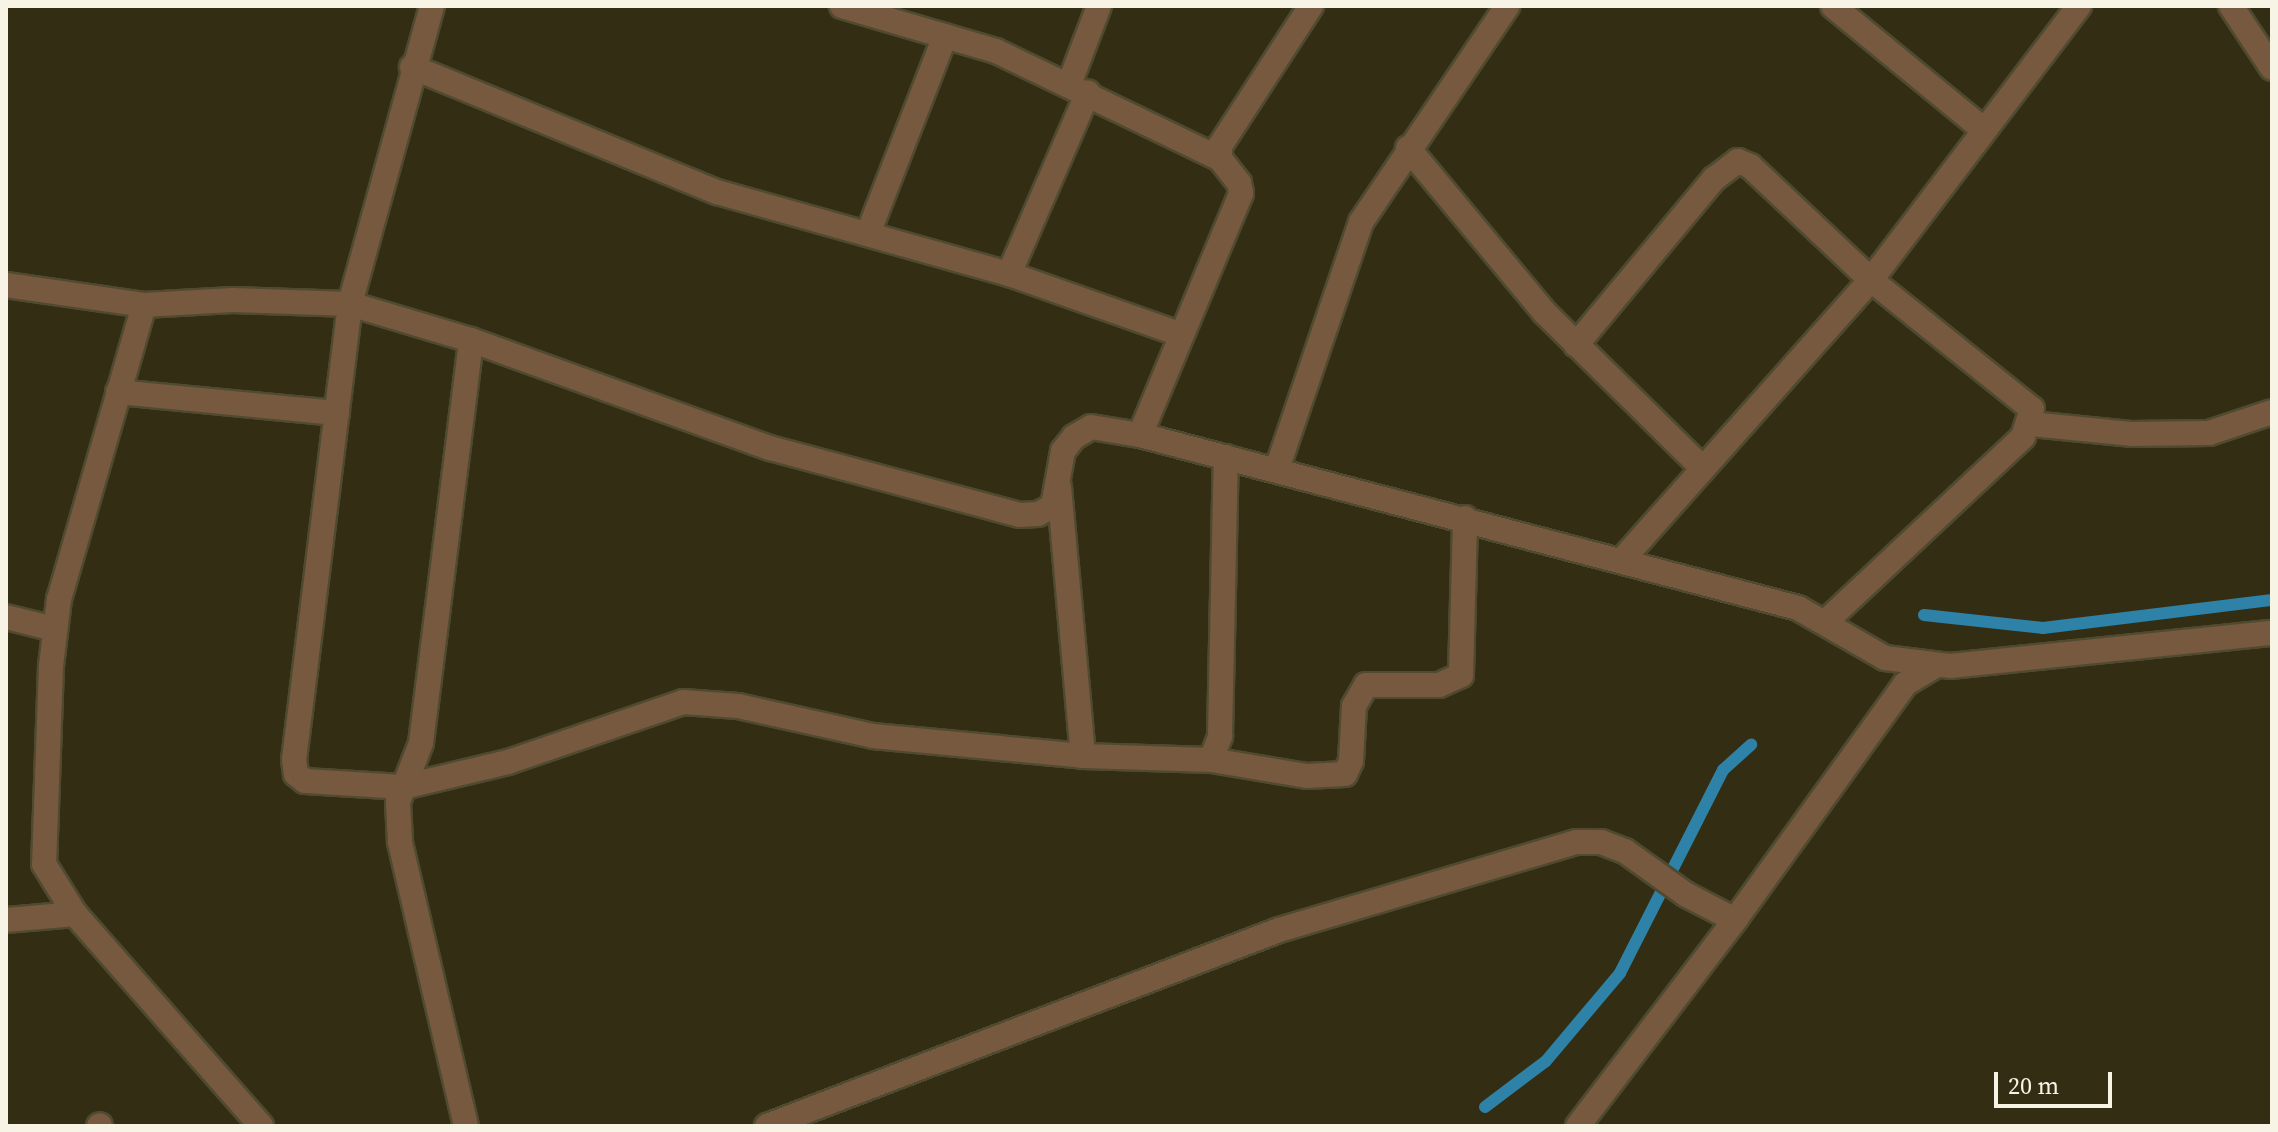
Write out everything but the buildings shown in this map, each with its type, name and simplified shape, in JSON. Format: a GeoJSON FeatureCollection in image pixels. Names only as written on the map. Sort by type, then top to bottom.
{"type":"FeatureCollection","features":[{"type":"Feature","properties":{"kind":"street"},"geometry":{"type":"LineString","coordinates":[[432,6],[412,67],[350,304],[296,774],[320,785],[403,787],[508,762],[683,702],[738,706],[873,736],[1083,756],[1211,760],[1307,776],[1345,774],[1351,761],[1354,706],[1366,685],[1439,685],[1461,675],[1465,518]]}},
{"type":"Feature","properties":{"kind":"street"},"geometry":{"type":"LineString","coordinates":[[1009,274],[1079,87],[1099,6]]}},
{"type":"Feature","properties":{"kind":"street"},"geometry":{"type":"LineString","coordinates":[[1220,159],[1226,135],[1311,6]]}},
{"type":"Feature","properties":{"kind":"street"},"geometry":{"type":"LineString","coordinates":[[1277,469],[1350,245],[1408,148],[1507,6]]}},
{"type":"Feature","properties":{"kind":"street"},"geometry":{"type":"LineString","coordinates":[[1833,6],[1984,130]]}},
{"type":"Feature","properties":{"kind":"street"},"geometry":{"type":"LineString","coordinates":[[1623,559],[1871,280],[2079,6]]}},
{"type":"Feature","properties":{"kind":"street"},"geometry":{"type":"LineString","coordinates":[[2231,6],[2272,68]]}},
{"type":"Feature","properties":{"kind":"street"},"geometry":{"type":"LineString","coordinates":[[851,7],[996,51],[1079,87],[1220,159],[1239,183],[1241,193],[1140,435]]}},
{"type":"Feature","properties":{"kind":"street"},"geometry":{"type":"LineString","coordinates":[[869,231],[945,36]]}},
{"type":"Feature","properties":{"kind":"street"},"geometry":{"type":"LineString","coordinates":[[412,67],[717,192],[869,231],[1009,274],[1182,335]]}},
{"type":"Feature","properties":{"kind":"street"},"geometry":{"type":"LineString","coordinates":[[1408,148],[1515,280],[1576,345],[1703,469]]}},
{"type":"Feature","properties":{"kind":"street"},"geometry":{"type":"LineString","coordinates":[[1576,345],[1714,179],[1738,161],[1750,166],[1871,280],[2032,409],[2031,424],[2023,437],[1834,627]]}},
{"type":"Feature","properties":{"kind":"street"},"geometry":{"type":"LineString","coordinates":[[6,285],[144,305],[233,300],[350,304],[471,340],[770,448],[990,507],[1038,514],[1053,506],[1063,451],[1074,437],[1091,427],[1140,435],[1623,559],[1798,608],[1885,658],[1937,665],[2014,662],[2272,633]]}},
{"type":"Feature","properties":{"kind":"street"},"geometry":{"type":"LineString","coordinates":[[144,305],[68,560],[54,629],[44,864],[75,914],[261,1126]]}},
{"type":"Feature","properties":{"kind":"street"},"geometry":{"type":"LineString","coordinates":[[466,1126],[400,842],[398,802],[421,743],[471,340]]}},
{"type":"Feature","properties":{"kind":"street"},"geometry":{"type":"LineString","coordinates":[[118,392],[337,413]]}},
{"type":"Feature","properties":{"kind":"street"},"geometry":{"type":"LineString","coordinates":[[2031,424],[2131,434],[2209,433],[2272,412]]}},
{"type":"Feature","properties":{"kind":"street"},"geometry":{"type":"LineString","coordinates":[[1211,760],[1220,736],[1226,457]]}},
{"type":"Feature","properties":{"kind":"street"},"geometry":{"type":"LineString","coordinates":[[1059,486],[1083,756]]}},
{"type":"Feature","properties":{"kind":"street"},"geometry":{"type":"LineString","coordinates":[[6,617],[54,629]]}},
{"type":"Feature","properties":{"kind":"street"},"geometry":{"type":"LineString","coordinates":[[1578,1126],[1735,920],[1905,684],[1937,665]]}},
{"type":"Feature","properties":{"kind":"street"},"geometry":{"type":"LineString","coordinates":[[767,1126],[1279,930],[1553,848],[1601,842],[1646,863],[1685,894],[1735,920]]}},
{"type":"Feature","properties":{"kind":"street"},"geometry":{"type":"LineString","coordinates":[[6,920],[75,914]]}},
{"type":"Feature","properties":{"kind":"waterway"},"geometry":{"type":"LineString","coordinates":[[1924,615],[2043,628],[2272,600]]}},
{"type":"Feature","properties":{"kind":"waterway"},"geometry":{"type":"LineString","coordinates":[[1485,1107],[1546,1061],[1620,973],[1723,770],[1751,745]]}}]}
